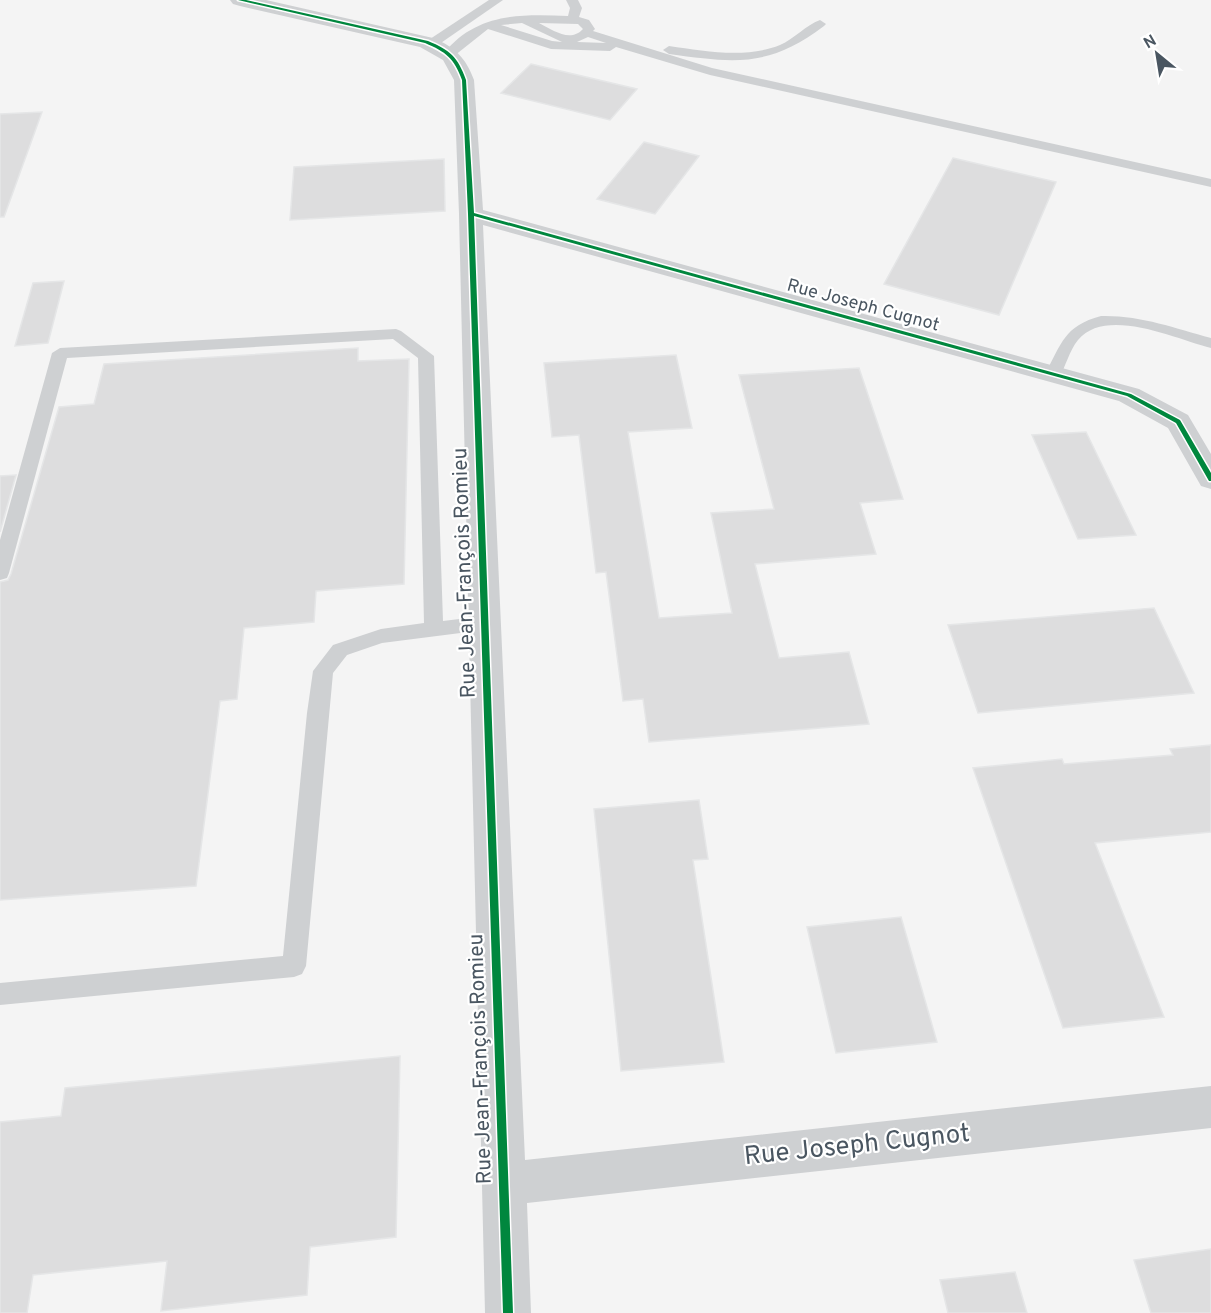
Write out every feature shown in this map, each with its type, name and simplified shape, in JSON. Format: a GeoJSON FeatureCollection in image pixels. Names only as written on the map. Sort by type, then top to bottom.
{"type":"FeatureCollection","features":[{"type":"Feature","properties":{"kind":"street"},"geometry":{"type":"LineString","coordinates":[[240,0],[440,49]]}},
{"type":"Feature","properties":{"kind":"street","name":"Rue Jean-François Romieu"},"geometry":{"type":"LineString","coordinates":[[440,49],[458,61],[464,80],[471,214],[508,1313]]}},
{"type":"Feature","properties":{"kind":"street","name":"Rue Joseph Cugnot"},"geometry":{"type":"LineString","coordinates":[[471,214],[1130,395],[1178,422],[1211,479]]}},
{"type":"Feature","properties":{"kind":"street","name":"Rue Joseph Cugnot"},"geometry":{"type":"LineString","coordinates":[[503,1184],[1211,1107]]}},
{"type":"Feature","properties":{"kind":"lane"},"geometry":{"type":"LineString","coordinates":[[440,49],[497,0]]}},
{"type":"Feature","properties":{"kind":"lane"},"geometry":{"type":"LineString","coordinates":[[572,0],[576,8],[573,18]]}},
{"type":"Feature","properties":{"kind":"lane"},"geometry":{"type":"LineString","coordinates":[[440,49],[501,20],[573,18],[589,25],[587,33]]}},
{"type":"Feature","properties":{"kind":"lane"},"geometry":{"type":"LineString","coordinates":[[526,21],[557,38],[574,38],[587,33],[629,48],[710,71],[1211,183]]}},
{"type":"Feature","properties":{"kind":"lane"},"geometry":{"type":"LineString","coordinates":[[487,25],[551,45],[751,56],[773,52],[787,46],[820,24]]}},
{"type":"Feature","properties":{"kind":"lane"},"geometry":{"type":"LineString","coordinates":[[1053,374],[1071,338],[1082,328],[1096,322],[1112,319],[1211,343]]}},
{"type":"Feature","properties":{"kind":"lane"},"geometry":{"type":"LineString","coordinates":[[0,573],[60,353],[396,334],[426,356],[434,629]]}},
{"type":"Feature","properties":{"kind":"lane"},"geometry":{"type":"LineString","coordinates":[[0,994],[294,966],[317,713],[323,671],[340,650],[381,636],[484,623]]}},
{"type":"Feature","properties":{"kind":"building"},"geometry":{"type":"Polygon","coordinates":[[[531,64],[637,89],[610,120],[501,93],[531,64]]]}},
{"type":"Feature","properties":{"kind":"building"},"geometry":{"type":"Polygon","coordinates":[[[42,112],[4,217],[0,217],[0,114],[42,112]]]}},
{"type":"Feature","properties":{"kind":"building"},"geometry":{"type":"Polygon","coordinates":[[[644,142],[699,156],[655,214],[597,199],[644,142]]]}},
{"type":"Feature","properties":{"kind":"building"},"geometry":{"type":"Polygon","coordinates":[[[953,158],[1056,182],[999,315],[884,284],[953,158]]]}},
{"type":"Feature","properties":{"kind":"building"},"geometry":{"type":"Polygon","coordinates":[[[444,159],[445,211],[290,220],[294,167],[444,159]]]}},
{"type":"Feature","properties":{"kind":"building"},"geometry":{"type":"Polygon","coordinates":[[[64,281],[48,343],[15,346],[33,283],[64,281]]]}},
{"type":"Feature","properties":{"kind":"building"},"geometry":{"type":"Polygon","coordinates":[[[358,348],[358,361],[409,359],[404,584],[316,591],[314,622],[244,628],[237,699],[220,701],[196,886],[0,900],[0,582],[8,580],[11,574],[59,407],[94,404],[104,364],[358,348]]]}},
{"type":"Feature","properties":{"kind":"building"},"geometry":{"type":"Polygon","coordinates":[[[676,355],[692,428],[628,432],[659,618],[732,613],[711,513],[774,509],[739,375],[859,368],[903,499],[860,503],[876,554],[755,564],[779,658],[849,652],[869,724],[649,742],[643,699],[623,701],[606,572],[596,573],[579,435],[552,437],[544,363],[676,355]]]}},
{"type":"Feature","properties":{"kind":"building"},"geometry":{"type":"Polygon","coordinates":[[[1086,432],[1136,535],[1078,539],[1032,435],[1086,432]]]}},
{"type":"Feature","properties":{"kind":"building"},"geometry":{"type":"Polygon","coordinates":[[[16,475],[0,532],[0,476],[16,475]]]}},
{"type":"Feature","properties":{"kind":"building"},"geometry":{"type":"Polygon","coordinates":[[[1154,608],[1194,693],[978,713],[948,625],[1154,608]]]}},
{"type":"Feature","properties":{"kind":"building"},"geometry":{"type":"Polygon","coordinates":[[[1211,745],[1211,832],[1095,843],[1164,1017],[1063,1028],[973,768],[1062,759],[1064,764],[1173,755],[1170,749],[1211,745]]]}},
{"type":"Feature","properties":{"kind":"building"},"geometry":{"type":"Polygon","coordinates":[[[699,800],[708,859],[693,860],[724,1062],[621,1071],[594,809],[699,800]]]}},
{"type":"Feature","properties":{"kind":"building"},"geometry":{"type":"Polygon","coordinates":[[[901,917],[937,1042],[836,1053],[807,927],[901,917]]]}},
{"type":"Feature","properties":{"kind":"building"},"geometry":{"type":"Polygon","coordinates":[[[400,1056],[396,1237],[310,1247],[307,1295],[161,1311],[167,1261],[33,1275],[27,1313],[0,1313],[0,1122],[61,1116],[65,1088],[400,1056]]]}},
{"type":"Feature","properties":{"kind":"building"},"geometry":{"type":"Polygon","coordinates":[[[1211,1249],[1211,1313],[1151,1313],[1134,1260],[1211,1249]]]}},
{"type":"Feature","properties":{"kind":"building"},"geometry":{"type":"Polygon","coordinates":[[[1015,1272],[1027,1313],[948,1313],[940,1280],[1015,1272]]]}},
{"type":"Feature","properties":{"kind":"cycle path"},"geometry":{"type":"LineString","coordinates":[[240,0],[426,42],[451,55],[464,80],[471,214],[508,1313]]}},
{"type":"Feature","properties":{"kind":"cycle path"},"geometry":{"type":"LineString","coordinates":[[471,214],[1129,395],[1178,422],[1211,479]]}}]}
